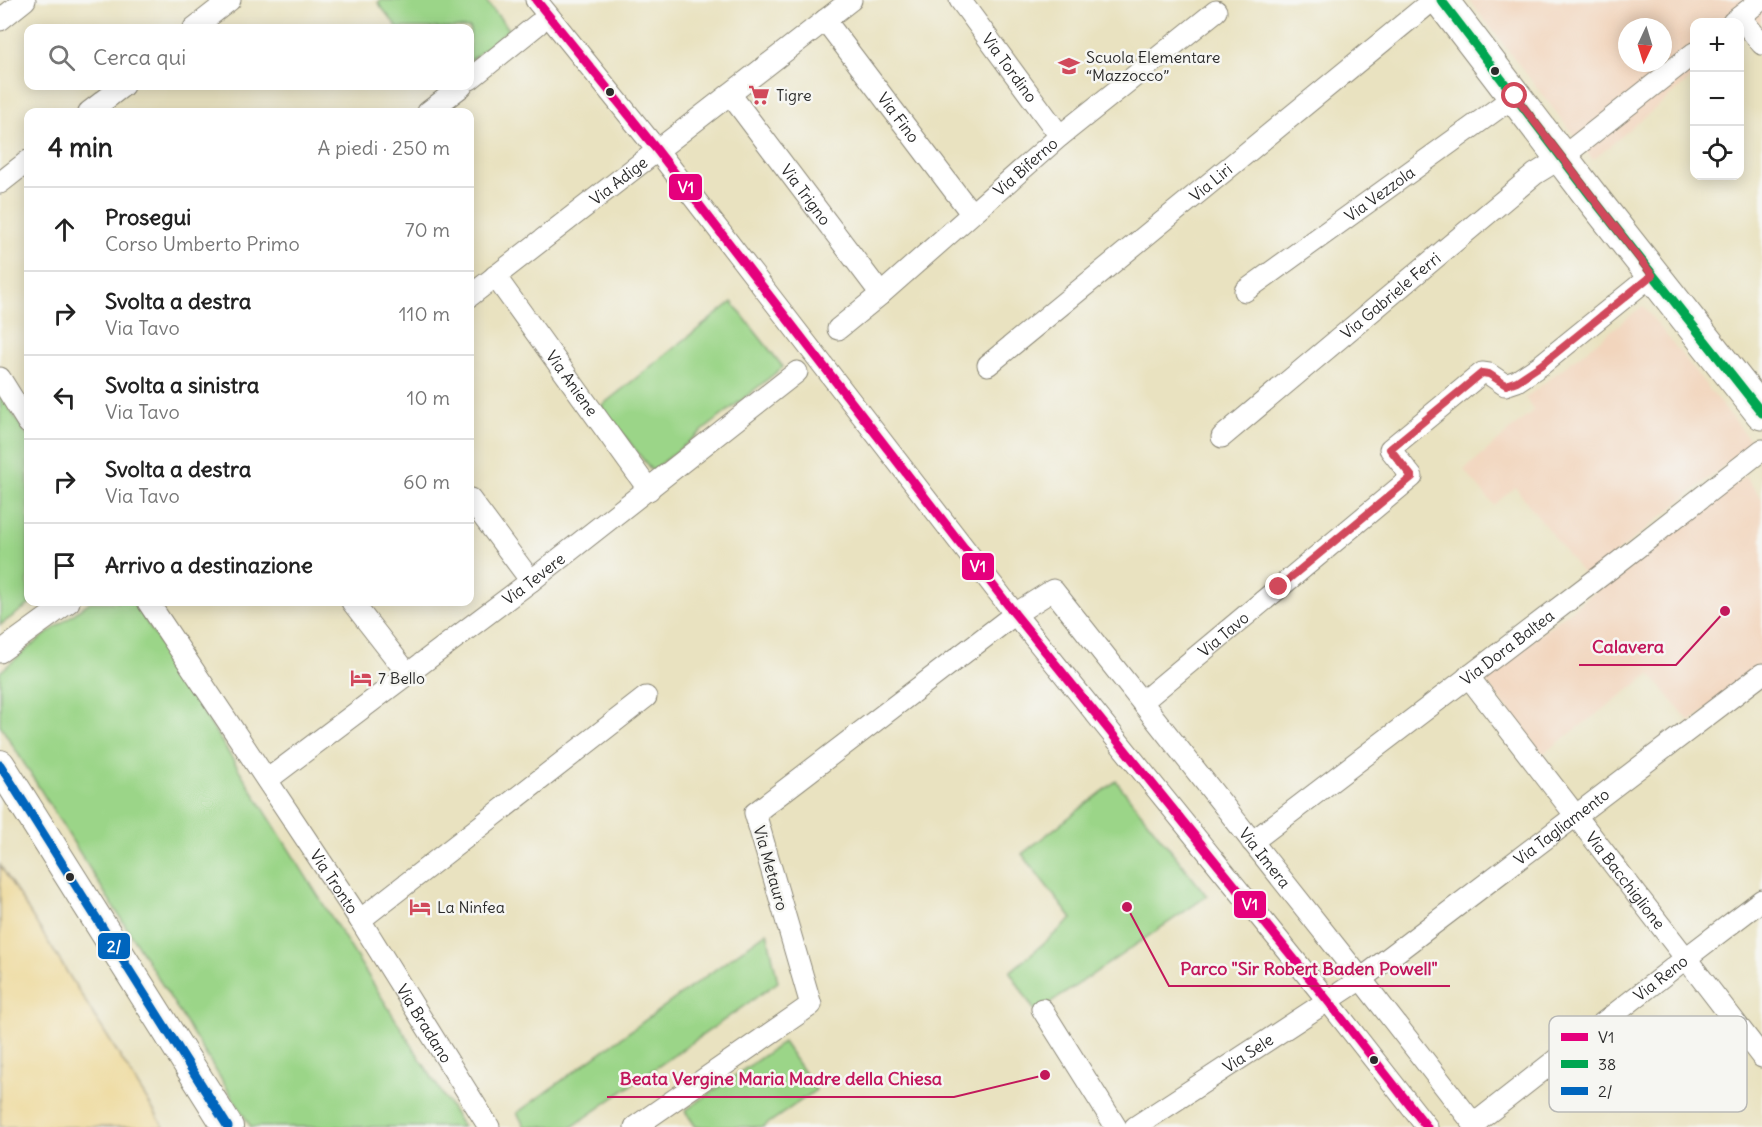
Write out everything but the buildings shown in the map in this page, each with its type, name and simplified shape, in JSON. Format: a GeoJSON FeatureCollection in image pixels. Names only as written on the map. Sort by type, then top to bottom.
{"type":"FeatureCollection","features":[{"type":"Feature","properties":{"kind":"main road"},"geometry":{"type":"LineString","coordinates":[[1441,0],[1652,275],[1762,413]]}},
{"type":"Feature","properties":{"kind":"street"},"geometry":{"type":"LineString","coordinates":[[0,20],[25,0]]}},
{"type":"Feature","properties":{"kind":"street"},"geometry":{"type":"LineString","coordinates":[[199,24],[230,0]]}},
{"type":"Feature","properties":{"kind":"street"},"geometry":{"type":"LineString","coordinates":[[537,0],[657,150],[1015,614],[1427,1127]]}},
{"type":"Feature","properties":{"kind":"street","name":"Via Adige"},"geometry":{"type":"LineString","coordinates":[[474,293],[851,0]]}},
{"type":"Feature","properties":{"kind":"street","name":"Via Tordino"},"geometry":{"type":"LineString","coordinates":[[960,0],[1060,136]]}},
{"type":"Feature","properties":{"kind":"street","name":"Via Liri"},"geometry":{"type":"LineString","coordinates":[[988,365],[1433,0]]}},
{"type":"Feature","properties":{"kind":"street"},"geometry":{"type":"LineString","coordinates":[[1739,18],[1761,0]]}},
{"type":"Feature","properties":{"kind":"street","name":"Via Biferno"},"geometry":{"type":"LineString","coordinates":[[838,329],[1060,136],[1216,11]]}},
{"type":"Feature","properties":{"kind":"street","name":"Via Fino"},"geometry":{"type":"LineString","coordinates":[[825,20],[971,213]]}},
{"type":"Feature","properties":{"kind":"street"},"geometry":{"type":"LineString","coordinates":[[474,76],[538,24]]}},
{"type":"Feature","properties":{"kind":"street"},"geometry":{"type":"LineString","coordinates":[[1744,27],[1762,44]]}},
{"type":"Feature","properties":{"kind":"street","name":"Via Gabriele Ferri"},"geometry":{"type":"LineString","coordinates":[[1222,437],[1535,174],[1562,158],[1690,57]]}},
{"type":"Feature","properties":{"kind":"street"},"geometry":{"type":"LineString","coordinates":[[94,108],[118,90]]}},
{"type":"Feature","properties":{"kind":"street"},"geometry":{"type":"LineString","coordinates":[[433,108],[457,90]]}},
{"type":"Feature","properties":{"kind":"street","name":"Via Trigno"},"geometry":{"type":"LineString","coordinates":[[730,94],[881,294]]}},
{"type":"Feature","properties":{"kind":"street","name":"Via Vezzola"},"geometry":{"type":"LineString","coordinates":[[1245,291],[1515,96]]}},
{"type":"Feature","properties":{"kind":"street"},"geometry":{"type":"LineString","coordinates":[[0,183],[24,164]]}},
{"type":"Feature","properties":{"kind":"street","name":"Via Tavo"},"geometry":{"type":"LineString","coordinates":[[1142,702],[1412,477],[1390,449],[1465,386],[1482,373],[1489,374],[1506,385],[1517,381],[1541,365],[1652,275]]}},
{"type":"Feature","properties":{"kind":"street","name":"Via Aniene"},"geometry":{"type":"LineString","coordinates":[[495,276],[649,490]]}},
{"type":"Feature","properties":{"kind":"street","name":"Via Tevere"},"geometry":{"type":"LineString","coordinates":[[267,780],[531,581],[797,372]]}},
{"type":"Feature","properties":{"kind":"street"},"geometry":{"type":"LineString","coordinates":[[0,378],[24,417]]}},
{"type":"Feature","properties":{"kind":"street","name":"Via Dora Baltea"},"geometry":{"type":"LineString","coordinates":[[1252,842],[1762,450]]}},
{"type":"Feature","properties":{"kind":"street"},"geometry":{"type":"LineString","coordinates":[[474,504],[531,581]]}},
{"type":"Feature","properties":{"kind":"street","name":"Via Metauro"},"geometry":{"type":"LineString","coordinates":[[635,1127],[811,1005],[755,813],[1015,614],[1053,590]]}},
{"type":"Feature","properties":{"kind":"street","name":"Via Imera"},"geometry":{"type":"LineString","coordinates":[[1053,590],[1475,1126]]}},
{"type":"Feature","properties":{"kind":"street"},"geometry":{"type":"LineString","coordinates":[[0,652],[63,606]]}},
{"type":"Feature","properties":{"kind":"street","name":"Via Tronto"},"geometry":{"type":"LineString","coordinates":[[151,606],[360,920],[646,697]]}},
{"type":"Feature","properties":{"kind":"street"},"geometry":{"type":"LineString","coordinates":[[355,606],[408,674]]}},
{"type":"Feature","properties":{"kind":"street","name":"Via Tagliamento"},"geometry":{"type":"LineString","coordinates":[[1361,979],[1762,674]]}},
{"type":"Feature","properties":{"kind":"street","name":"Via Bacchiglione"},"geometry":{"type":"LineString","coordinates":[[1468,676],[1731,1016]]}},
{"type":"Feature","properties":{"kind":"street"},"geometry":{"type":"LineString","coordinates":[[0,765],[228,1127]]}},
{"type":"Feature","properties":{"kind":"street","name":"Via Reno"},"geometry":{"type":"LineString","coordinates":[[1613,1016],[1762,900]]}},
{"type":"Feature","properties":{"kind":"street","name":"Via Bradano"},"geometry":{"type":"LineString","coordinates":[[360,920],[489,1127]]}},
{"type":"Feature","properties":{"kind":"street","name":"Via Sele"},"geometry":{"type":"LineString","coordinates":[[1135,1127],[1361,979]]}},
{"type":"Feature","properties":{"kind":"street"},"geometry":{"type":"LineString","coordinates":[[1042,1009],[1116,1127]]}},
{"type":"Feature","properties":{"kind":"street","name":"Via Bacchiglione"},"geometry":{"type":"LineString","coordinates":[[1747,1037],[1762,1057]]}},
{"type":"Feature","properties":{"kind":"street","name":"Via Reno"},"geometry":{"type":"LineString","coordinates":[[1475,1126],[1549,1067]]}},
{"type":"Feature","properties":{"kind":"shaded area"},"geometry":{"type":"Polygon","coordinates":[[[1469,0],[1762,0],[1762,20],[1744,36],[1744,18],[1690,18],[1690,79],[1593,160],[1469,0]]]}},
{"type":"Feature","properties":{"kind":"shaded area"},"geometry":{"type":"Polygon","coordinates":[[[1643,306],[1752,443],[1586,578],[1515,487],[1494,505],[1464,470],[1534,410],[1525,398],[1643,306]]]}},
{"type":"Feature","properties":{"kind":"shaded area"},"geometry":{"type":"Polygon","coordinates":[[[1745,476],[1762,499],[1762,671],[1690,722],[1650,674],[1543,754],[1483,678],[1745,476]]]}},
{"type":"Feature","properties":{"kind":"green space"},"geometry":{"type":"Polygon","coordinates":[[[381,0],[485,0],[509,29],[474,58],[474,24],[395,24],[378,3],[381,0]]]}},
{"type":"Feature","properties":{"kind":"green space"},"geometry":{"type":"Polygon","coordinates":[[[732,302],[783,367],[652,471],[601,406],[732,302]]]}},
{"type":"Feature","properties":{"kind":"green space"},"geometry":{"type":"Polygon","coordinates":[[[0,394],[24,431],[24,606],[27,606],[0,625],[0,394]]]}},
{"type":"Feature","properties":{"kind":"green space"},"geometry":{"type":"Polygon","coordinates":[[[85,606],[137,606],[463,1127],[251,1127],[0,725],[0,672],[85,606]]]}},
{"type":"Feature","properties":{"kind":"green space"},"geometry":{"type":"Polygon","coordinates":[[[1116,781],[1207,896],[1036,1013],[1010,972],[1072,919],[1022,854],[1116,781]]]}},
{"type":"Feature","properties":{"kind":"green space"},"geometry":{"type":"Polygon","coordinates":[[[767,932],[778,982],[572,1127],[525,1127],[517,1113],[767,932]]]}},
{"type":"Feature","properties":{"kind":"green space"},"geometry":{"type":"Polygon","coordinates":[[[783,1042],[816,1090],[763,1127],[696,1127],[685,1111],[783,1042]]]}},
{"type":"Feature","properties":{"kind":"sand"},"geometry":{"type":"Polygon","coordinates":[[[0,865],[164,1127],[0,1127],[0,865]]]}},
{"type":"Feature","properties":{"kind":"transit line","name":"V1"},"geometry":{"type":"LineString","coordinates":[[536,0],[657,150],[1015,614],[1427,1127]]}},
{"type":"Feature","properties":{"kind":"transit line","name":"38"},"geometry":{"type":"LineString","coordinates":[[1441,0],[1590,195],[1762,413]]}},
{"type":"Feature","properties":{"kind":"transit line","name":"2/"},"geometry":{"type":"LineString","coordinates":[[0,765],[228,1127]]}},
{"type":"Feature","properties":{"kind":"place","name":"Scuola Elementare “Mazzocco”"},"geometry":{"type":"Point","coordinates":[1069,66]}},
{"type":"Feature","properties":{"kind":"place","name":"Tigre"},"geometry":{"type":"Point","coordinates":[759,95]}},
{"type":"Feature","properties":{"kind":"place","name":"Calavera"},"geometry":{"type":"Point","coordinates":[1725,611]}},
{"type":"Feature","properties":{"kind":"place","name":"7 Bello"},"geometry":{"type":"Point","coordinates":[361,678]}},
{"type":"Feature","properties":{"kind":"place","name":"La Ninfea"},"geometry":{"type":"Point","coordinates":[420,907]}},
{"type":"Feature","properties":{"kind":"place","name":"Parco \"Sir Robert Baden Powell\""},"geometry":{"type":"Point","coordinates":[1127,907]}},
{"type":"Feature","properties":{"kind":"place","name":"Beata Vergine Maria Madre della Chiesa"},"geometry":{"type":"Point","coordinates":[1045,1075]}},
{"type":"Feature","properties":{"kind":"route"},"geometry":{"type":"LineString","coordinates":[[1279,587],[1412,477],[1390,449],[1465,386],[1482,373],[1489,374],[1506,385],[1517,381],[1541,365],[1652,275],[1515,96]]}}]}
